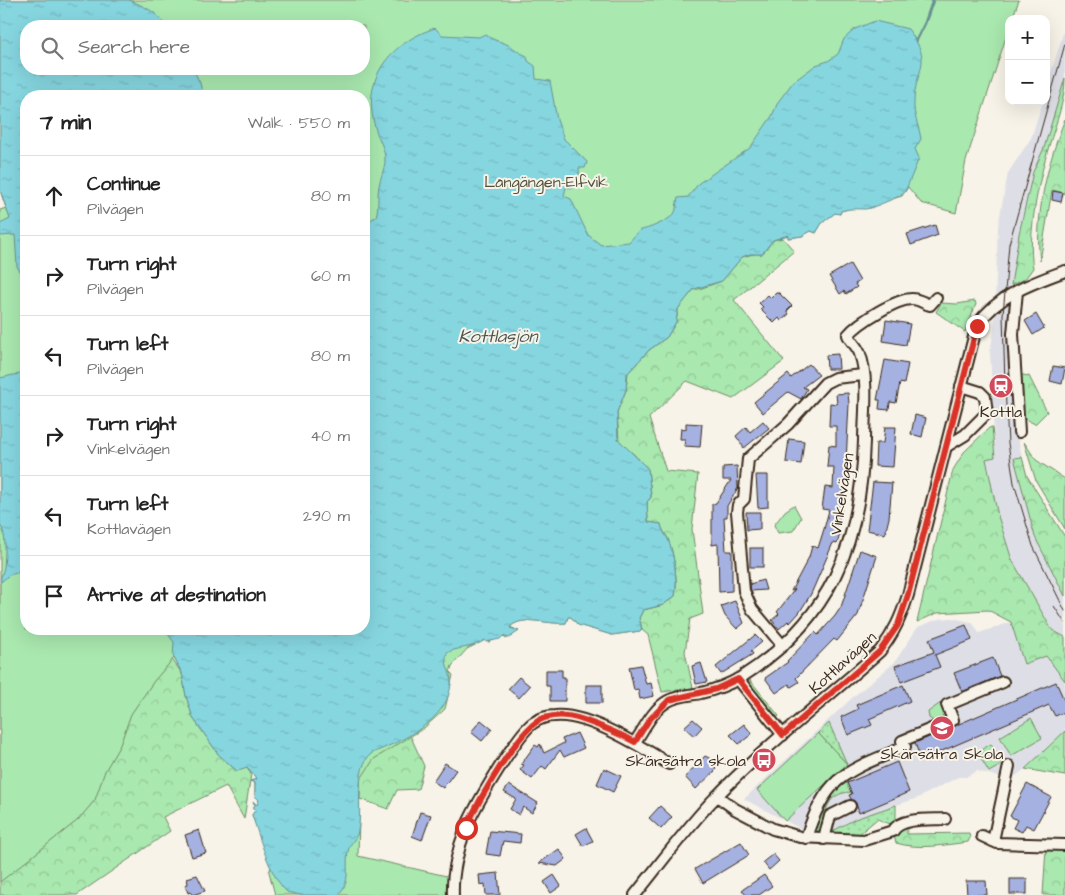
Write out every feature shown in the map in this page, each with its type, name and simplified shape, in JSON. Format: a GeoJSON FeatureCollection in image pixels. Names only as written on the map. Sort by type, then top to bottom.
{"type":"FeatureCollection","features":[{"type":"Feature","properties":{"kind":"street","name":"Kottlavägen"},"geometry":{"type":"LineString","coordinates":[[635,895],[688,826],[717,796],[783,735],[880,651],[898,625],[947,446],[977,326],[997,303],[1017,291],[1065,271]]}},
{"type":"Feature","properties":{"kind":"street"},"geometry":{"type":"LineString","coordinates":[[1017,291],[1013,352],[1019,432]]}},
{"type":"Feature","properties":{"kind":"street","name":"Vinkelvägen"},"geometry":{"type":"LineString","coordinates":[[635,742],[649,720],[669,700],[716,689],[738,679],[783,646],[802,628],[824,597],[838,573],[850,540],[859,498],[863,456],[863,376],[860,354],[848,335],[853,329],[899,301],[916,299],[930,305],[936,298]]}},
{"type":"Feature","properties":{"kind":"street"},"geometry":{"type":"LineString","coordinates":[[783,646],[752,609],[744,591],[737,512],[738,505],[744,499],[748,459],[788,424],[825,382],[835,378],[863,376]]}},
{"type":"Feature","properties":{"kind":"street"},"geometry":{"type":"LineString","coordinates":[[947,446],[965,435],[987,413],[985,397],[980,392],[961,386]]}},
{"type":"Feature","properties":{"kind":"street"},"geometry":{"type":"LineString","coordinates":[[738,679],[783,735]]}},
{"type":"Feature","properties":{"kind":"street"},"geometry":{"type":"LineString","coordinates":[[806,838],[822,796],[846,772],[904,747],[902,741],[953,720],[947,704],[1004,682]]}},
{"type":"Feature","properties":{"kind":"street"},"geometry":{"type":"LineString","coordinates":[[453,895],[461,845],[474,810],[503,763],[534,722],[543,718],[567,716],[635,742],[669,764]]}},
{"type":"Feature","properties":{"kind":"street"},"geometry":{"type":"LineString","coordinates":[[993,841],[1009,766]]}},
{"type":"Feature","properties":{"kind":"street"},"geometry":{"type":"LineString","coordinates":[[717,796],[735,809],[774,830],[806,838],[864,840],[893,831],[896,826],[904,822],[945,819]]}},
{"type":"Feature","properties":{"kind":"street"},"geometry":{"type":"LineString","coordinates":[[824,839],[830,816],[850,806]]}},
{"type":"Feature","properties":{"kind":"street"},"geometry":{"type":"LineString","coordinates":[[982,836],[993,841],[1065,844]]}},
{"type":"Feature","properties":{"kind":"shaded area"},"geometry":{"type":"Polygon","coordinates":[[[1065,27],[1065,78],[1044,148],[1033,172],[1019,234],[1009,304],[1012,305],[1016,429],[1022,457],[1014,458],[1035,537],[1065,596],[1065,637],[1052,630],[1012,560],[998,516],[986,459],[995,457],[990,351],[994,330],[998,226],[1008,173],[1031,138],[1042,105],[1050,105],[1050,76],[1065,27]]]}},
{"type":"Feature","properties":{"kind":"shaded area","name":"Skärsätra Skola"},"geometry":{"type":"Polygon","coordinates":[[[951,618],[972,622],[979,633],[1011,622],[1024,663],[1046,656],[1065,681],[1065,731],[1025,769],[1010,780],[977,771],[966,777],[958,777],[918,798],[855,819],[825,835],[803,830],[744,799],[853,697],[894,663],[918,627],[938,619],[951,618]]]}},
{"type":"Feature","properties":{"kind":"green space","name":"Kottlasjön"},"geometry":{"type":"Polygon","coordinates":[[[0,0],[1019,0],[1013,15],[1005,15],[1005,40],[966,161],[956,213],[921,203],[908,187],[902,196],[879,203],[871,208],[852,208],[841,211],[840,214],[835,213],[822,223],[816,233],[811,231],[802,236],[788,238],[788,235],[773,240],[762,254],[750,254],[742,257],[722,281],[694,289],[678,309],[676,322],[667,337],[649,350],[628,373],[626,390],[617,412],[618,439],[648,469],[651,497],[647,502],[648,522],[661,524],[668,539],[675,568],[675,596],[663,605],[643,610],[639,618],[642,630],[640,631],[612,635],[578,625],[571,617],[568,617],[566,623],[522,621],[510,627],[519,631],[506,639],[503,636],[489,642],[485,640],[467,649],[452,666],[450,672],[453,675],[445,709],[424,728],[374,759],[360,780],[358,856],[451,877],[452,895],[275,895],[269,872],[271,867],[252,815],[256,809],[253,808],[255,805],[253,801],[257,805],[259,800],[255,796],[255,783],[250,781],[257,779],[247,768],[237,771],[219,755],[193,718],[186,696],[182,673],[174,658],[154,681],[131,714],[120,745],[105,771],[95,800],[78,820],[0,882],[0,210],[6,208],[0,190],[0,0]]]}},
{"type":"Feature","properties":{"kind":"green space"},"geometry":{"type":"Polygon","coordinates":[[[1065,78],[1062,104],[1045,159],[1035,207],[1032,239],[1033,268],[1025,279],[1011,285],[1019,234],[1033,172],[1044,148],[1065,78]]]}},
{"type":"Feature","properties":{"kind":"green space"},"geometry":{"type":"Polygon","coordinates":[[[1065,119],[1065,193],[1052,190],[1040,261],[1039,225],[1044,189],[1053,153],[1065,119]]]}},
{"type":"Feature","properties":{"kind":"green space"},"geometry":{"type":"Polygon","coordinates":[[[783,238],[794,251],[734,300],[784,361],[733,399],[687,381],[649,418],[666,471],[698,474],[692,529],[703,614],[690,619],[685,652],[693,688],[662,692],[648,635],[642,630],[639,618],[643,610],[660,606],[675,596],[675,567],[672,551],[660,524],[648,523],[647,502],[651,497],[646,470],[639,459],[619,441],[617,412],[626,390],[627,374],[649,350],[667,337],[676,322],[678,309],[694,289],[712,284],[742,257],[765,251],[773,240],[783,238]]]}},
{"type":"Feature","properties":{"kind":"green space"},"geometry":{"type":"Polygon","coordinates":[[[975,301],[976,304],[965,332],[936,312],[941,303],[957,304],[975,301]]]}},
{"type":"Feature","properties":{"kind":"green space"},"geometry":{"type":"Polygon","coordinates":[[[1017,374],[1029,376],[1047,412],[1035,424],[1023,418],[1017,374]]]}},
{"type":"Feature","properties":{"kind":"green space"},"geometry":{"type":"Polygon","coordinates":[[[992,427],[995,457],[986,459],[998,516],[1012,560],[1052,630],[1065,637],[1065,681],[1046,656],[1024,664],[1011,622],[988,610],[937,613],[917,622],[953,470],[964,452],[992,427]]]}},
{"type":"Feature","properties":{"kind":"green space"},"geometry":{"type":"Polygon","coordinates":[[[1024,442],[1036,460],[1065,479],[1065,529],[1036,481],[1024,442]]]}},
{"type":"Feature","properties":{"kind":"green space"},"geometry":{"type":"Polygon","coordinates":[[[1022,457],[1027,476],[1065,537],[1065,596],[1035,537],[1014,458],[1022,457]]]}},
{"type":"Feature","properties":{"kind":"green space"},"geometry":{"type":"Polygon","coordinates":[[[794,505],[801,518],[793,531],[778,533],[774,525],[785,511],[794,505]]]}},
{"type":"Feature","properties":{"kind":"green space"},"geometry":{"type":"Polygon","coordinates":[[[0,583],[20,618],[20,635],[156,636],[251,774],[244,819],[226,786],[163,817],[170,831],[77,895],[0,895],[0,583]]]}},
{"type":"Feature","properties":{"kind":"green space"},"geometry":{"type":"Polygon","coordinates":[[[750,680],[779,716],[776,719],[751,689],[750,680]]]}},
{"type":"Feature","properties":{"kind":"green space"},"geometry":{"type":"Polygon","coordinates":[[[942,702],[945,710],[942,717],[943,720],[936,723],[929,718],[928,712],[942,702]]]}},
{"type":"Feature","properties":{"kind":"green space"},"geometry":{"type":"Polygon","coordinates":[[[1031,718],[1042,738],[1011,756],[1000,737],[1031,718]]]}},
{"type":"Feature","properties":{"kind":"green space"},"geometry":{"type":"Polygon","coordinates":[[[829,723],[847,764],[818,733],[829,723]]]}},
{"type":"Feature","properties":{"kind":"green space"},"geometry":{"type":"Polygon","coordinates":[[[1065,731],[1065,776],[1025,769],[1065,731]]]}},
{"type":"Feature","properties":{"kind":"green space"},"geometry":{"type":"Polygon","coordinates":[[[818,733],[847,764],[785,821],[757,790],[818,733]]]}},
{"type":"Feature","properties":{"kind":"green space"},"geometry":{"type":"Polygon","coordinates":[[[410,735],[424,766],[418,789],[397,790],[388,809],[360,799],[360,780],[367,760],[410,735]]]}},
{"type":"Feature","properties":{"kind":"green space"},"geometry":{"type":"Polygon","coordinates":[[[991,744],[1003,764],[989,772],[977,752],[991,744]]]}},
{"type":"Feature","properties":{"kind":"green space"},"geometry":{"type":"Polygon","coordinates":[[[847,783],[851,792],[843,793],[832,799],[819,830],[815,831],[815,823],[820,809],[835,791],[847,783]]]}},
{"type":"Feature","properties":{"kind":"green space"},"geometry":{"type":"Polygon","coordinates":[[[896,805],[896,819],[893,825],[877,819],[858,835],[833,835],[831,832],[855,819],[896,805]]]}},
{"type":"Feature","properties":{"kind":"green space"},"geometry":{"type":"Polygon","coordinates":[[[901,828],[907,829],[907,834],[969,833],[970,838],[968,842],[923,847],[905,845],[896,843],[894,836],[901,828]]]}},
{"type":"Feature","properties":{"kind":"green space"},"geometry":{"type":"Polygon","coordinates":[[[1046,848],[1065,848],[1065,895],[1043,895],[1046,848]]]}},
{"type":"Feature","properties":{"kind":"water"},"geometry":{"type":"Polygon","coordinates":[[[0,0],[129,0],[155,13],[161,20],[20,20],[20,75],[196,75],[202,90],[20,90],[20,272],[17,266],[15,235],[0,236],[0,224],[10,219],[0,190],[0,0]]]}},
{"type":"Feature","properties":{"kind":"water","name":"Kottlasjön"},"geometry":{"type":"Polygon","coordinates":[[[875,21],[908,29],[920,51],[922,59],[914,102],[915,116],[921,139],[915,149],[919,158],[905,192],[879,205],[865,209],[848,209],[841,211],[840,214],[835,213],[822,223],[816,233],[811,231],[802,236],[788,238],[788,235],[773,240],[762,254],[750,254],[742,257],[722,281],[694,289],[678,309],[676,322],[667,337],[649,350],[627,374],[626,390],[617,412],[618,439],[648,469],[651,497],[647,502],[648,522],[661,524],[668,539],[675,568],[675,596],[663,605],[643,610],[639,618],[642,630],[640,631],[612,635],[578,625],[571,617],[568,617],[566,623],[523,621],[511,626],[510,628],[519,631],[509,638],[503,636],[500,639],[486,642],[485,640],[447,653],[446,661],[451,683],[448,696],[442,708],[433,718],[410,735],[372,753],[362,768],[358,831],[349,849],[347,879],[342,890],[338,895],[300,895],[287,892],[270,866],[252,815],[256,809],[253,808],[255,805],[253,801],[257,805],[259,800],[255,796],[255,783],[250,781],[257,779],[247,768],[237,771],[219,755],[193,718],[186,696],[182,673],[173,656],[174,642],[169,635],[370,635],[370,220],[376,217],[379,186],[385,163],[384,151],[375,127],[372,93],[376,78],[383,65],[405,43],[435,28],[442,35],[479,37],[485,34],[527,56],[528,61],[535,66],[536,79],[550,81],[557,120],[564,139],[587,162],[585,168],[579,168],[580,183],[573,188],[566,187],[564,196],[571,199],[588,235],[601,245],[629,242],[640,230],[658,224],[672,216],[676,211],[678,198],[688,197],[699,183],[750,148],[772,116],[778,102],[793,82],[816,65],[828,61],[838,54],[844,39],[855,29],[875,21]]]}},
{"type":"Feature","properties":{"kind":"water"},"geometry":{"type":"Polygon","coordinates":[[[20,373],[20,572],[9,575],[1,582],[5,545],[4,533],[0,525],[0,378],[20,373]]]}},
{"type":"Feature","properties":{"kind":"building"},"geometry":{"type":"Polygon","coordinates":[[[1053,191],[1063,193],[1061,202],[1052,200],[1053,191]]]}},
{"type":"Feature","properties":{"kind":"building"},"geometry":{"type":"Polygon","coordinates":[[[935,225],[938,235],[911,245],[907,234],[935,225]]]}},
{"type":"Feature","properties":{"kind":"building"},"geometry":{"type":"Polygon","coordinates":[[[850,264],[860,281],[855,284],[857,287],[846,294],[844,291],[840,294],[829,276],[850,264]]]}},
{"type":"Feature","properties":{"kind":"building"},"geometry":{"type":"Polygon","coordinates":[[[776,293],[779,293],[792,306],[787,311],[789,314],[781,321],[779,318],[774,323],[760,309],[763,307],[759,303],[768,295],[771,298],[776,293]]]}},
{"type":"Feature","properties":{"kind":"building"},"geometry":{"type":"Polygon","coordinates":[[[1036,314],[1044,328],[1033,335],[1025,321],[1036,314]]]}},
{"type":"Feature","properties":{"kind":"building"},"geometry":{"type":"Polygon","coordinates":[[[886,320],[910,324],[906,345],[883,341],[886,320]]]}},
{"type":"Feature","properties":{"kind":"building"},"geometry":{"type":"Polygon","coordinates":[[[838,354],[839,369],[827,369],[826,355],[838,354]]]}},
{"type":"Feature","properties":{"kind":"building"},"geometry":{"type":"Polygon","coordinates":[[[885,360],[908,364],[904,384],[900,383],[896,403],[890,402],[889,410],[879,409],[880,400],[877,400],[885,360]]]}},
{"type":"Feature","properties":{"kind":"building"},"geometry":{"type":"Polygon","coordinates":[[[809,364],[819,375],[803,387],[807,389],[801,399],[788,392],[763,413],[754,402],[788,374],[791,378],[809,364]]]}},
{"type":"Feature","properties":{"kind":"building"},"geometry":{"type":"Polygon","coordinates":[[[1053,366],[1065,368],[1062,384],[1050,381],[1053,366]]]}},
{"type":"Feature","properties":{"kind":"building"},"geometry":{"type":"Polygon","coordinates":[[[848,393],[845,482],[841,511],[835,532],[840,534],[837,544],[833,543],[811,594],[799,613],[790,623],[788,621],[779,629],[772,620],[779,614],[777,612],[795,589],[791,591],[809,557],[812,546],[818,548],[824,529],[829,510],[822,509],[825,487],[833,488],[834,467],[827,467],[829,445],[836,446],[836,426],[829,426],[830,403],[837,404],[836,394],[848,393]]]}},
{"type":"Feature","properties":{"kind":"building"},"geometry":{"type":"Polygon","coordinates":[[[915,415],[926,418],[922,437],[911,434],[915,415]]]}},
{"type":"Feature","properties":{"kind":"building"},"geometry":{"type":"Polygon","coordinates":[[[763,421],[769,428],[744,448],[736,436],[746,427],[750,432],[763,421]]]}},
{"type":"Feature","properties":{"kind":"building"},"geometry":{"type":"Polygon","coordinates":[[[686,423],[702,424],[700,447],[684,446],[685,439],[680,439],[681,428],[686,429],[686,423]]]}},
{"type":"Feature","properties":{"kind":"building"},"geometry":{"type":"Polygon","coordinates":[[[885,427],[896,427],[893,467],[875,466],[876,443],[883,443],[885,427]]]}},
{"type":"Feature","properties":{"kind":"building"},"geometry":{"type":"Polygon","coordinates":[[[789,439],[804,441],[801,464],[786,462],[789,439]]]}},
{"type":"Feature","properties":{"kind":"building"},"geometry":{"type":"Polygon","coordinates":[[[737,466],[738,488],[727,506],[727,517],[724,517],[726,551],[732,551],[732,591],[719,592],[718,544],[712,545],[712,504],[716,503],[731,480],[723,480],[723,467],[737,466]]]}},
{"type":"Feature","properties":{"kind":"building"},"geometry":{"type":"Polygon","coordinates":[[[756,475],[768,475],[768,507],[758,508],[756,475]]]}},
{"type":"Feature","properties":{"kind":"building"},"geometry":{"type":"Polygon","coordinates":[[[873,482],[892,483],[889,518],[885,534],[867,530],[873,482]]]}},
{"type":"Feature","properties":{"kind":"building"},"geometry":{"type":"Polygon","coordinates":[[[746,512],[760,512],[760,529],[747,530],[746,512]]]}},
{"type":"Feature","properties":{"kind":"building"},"geometry":{"type":"Polygon","coordinates":[[[750,548],[763,548],[763,567],[750,567],[750,548]]]}},
{"type":"Feature","properties":{"kind":"building"},"geometry":{"type":"Polygon","coordinates":[[[860,550],[877,556],[858,615],[837,641],[834,639],[796,678],[799,682],[791,687],[789,684],[776,693],[765,678],[788,662],[815,632],[818,635],[835,616],[841,607],[860,550]]]}},
{"type":"Feature","properties":{"kind":"building"},"geometry":{"type":"Polygon","coordinates":[[[763,580],[766,590],[751,591],[750,584],[763,580]]]}},
{"type":"Feature","properties":{"kind":"building"},"geometry":{"type":"Polygon","coordinates":[[[735,601],[744,623],[737,629],[725,616],[721,606],[735,601]]]}},
{"type":"Feature","properties":{"kind":"building"},"geometry":{"type":"Polygon","coordinates":[[[966,625],[972,640],[935,655],[940,667],[901,682],[895,666],[934,652],[929,639],[966,625]]]}},
{"type":"Feature","properties":{"kind":"building"},"geometry":{"type":"Polygon","coordinates":[[[755,635],[762,642],[751,651],[753,654],[721,674],[716,667],[755,635]]]}},
{"type":"Feature","properties":{"kind":"building"},"geometry":{"type":"Polygon","coordinates":[[[993,658],[1000,676],[962,692],[954,673],[993,658]]]}},
{"type":"Feature","properties":{"kind":"building"},"geometry":{"type":"Polygon","coordinates":[[[701,663],[707,682],[696,684],[692,666],[701,663]]]}},
{"type":"Feature","properties":{"kind":"building"},"geometry":{"type":"Polygon","coordinates":[[[641,665],[646,684],[651,683],[654,696],[640,699],[638,689],[634,690],[629,667],[641,665]]]}},
{"type":"Feature","properties":{"kind":"building"},"geometry":{"type":"Polygon","coordinates":[[[546,670],[562,670],[562,677],[565,677],[565,701],[550,701],[550,686],[546,686],[546,670]]]}},
{"type":"Feature","properties":{"kind":"building"},"geometry":{"type":"Polygon","coordinates":[[[519,677],[530,686],[519,698],[508,689],[519,677]]]}},
{"type":"Feature","properties":{"kind":"building"},"geometry":{"type":"Polygon","coordinates":[[[1056,682],[1065,702],[1065,712],[1055,716],[1049,705],[921,760],[915,743],[1056,682]]]}},
{"type":"Feature","properties":{"kind":"building"},"geometry":{"type":"Polygon","coordinates":[[[586,685],[602,685],[602,703],[586,703],[586,685]]]}},
{"type":"Feature","properties":{"kind":"building"},"geometry":{"type":"Polygon","coordinates":[[[903,685],[910,701],[869,719],[872,725],[848,735],[841,717],[858,709],[856,705],[903,685]]]}},
{"type":"Feature","properties":{"kind":"building"},"geometry":{"type":"Polygon","coordinates":[[[693,719],[702,727],[694,736],[684,727],[693,719]]]}},
{"type":"Feature","properties":{"kind":"building"},"geometry":{"type":"Polygon","coordinates":[[[481,720],[492,729],[482,741],[471,732],[481,720]]]}},
{"type":"Feature","properties":{"kind":"building"},"geometry":{"type":"Polygon","coordinates":[[[744,724],[752,734],[739,744],[730,735],[744,724]]]}},
{"type":"Feature","properties":{"kind":"building"},"geometry":{"type":"Polygon","coordinates":[[[577,733],[584,748],[564,757],[560,750],[546,769],[542,766],[532,779],[520,770],[524,765],[521,764],[535,745],[538,747],[540,744],[544,753],[564,743],[562,739],[577,733]]]}},
{"type":"Feature","properties":{"kind":"building"},"geometry":{"type":"Polygon","coordinates":[[[705,756],[711,759],[711,763],[717,769],[696,789],[685,777],[705,756]]]}},
{"type":"Feature","properties":{"kind":"building"},"geometry":{"type":"Polygon","coordinates":[[[897,762],[909,792],[859,813],[856,803],[849,795],[852,794],[847,783],[897,762]]]}},
{"type":"Feature","properties":{"kind":"building"},"geometry":{"type":"Polygon","coordinates":[[[445,763],[456,770],[443,788],[433,781],[445,763]]]}},
{"type":"Feature","properties":{"kind":"building"},"geometry":{"type":"Polygon","coordinates":[[[604,768],[621,776],[613,792],[597,784],[604,768]]]}},
{"type":"Feature","properties":{"kind":"building"},"geometry":{"type":"Polygon","coordinates":[[[1027,784],[1051,797],[1034,829],[1026,825],[1022,832],[1013,828],[1017,820],[1010,816],[1027,784]]]}},
{"type":"Feature","properties":{"kind":"building"},"geometry":{"type":"Polygon","coordinates":[[[509,785],[538,803],[532,813],[523,807],[519,815],[510,809],[516,799],[504,792],[509,785]]]}},
{"type":"Feature","properties":{"kind":"building"},"geometry":{"type":"Polygon","coordinates":[[[660,806],[672,817],[661,829],[649,818],[660,806]]]}},
{"type":"Feature","properties":{"kind":"building"},"geometry":{"type":"Polygon","coordinates":[[[420,812],[431,815],[422,840],[412,836],[420,812]]]}},
{"type":"Feature","properties":{"kind":"building"},"geometry":{"type":"Polygon","coordinates":[[[586,828],[593,841],[583,846],[576,834],[586,828]]]}},
{"type":"Feature","properties":{"kind":"building"},"geometry":{"type":"Polygon","coordinates":[[[199,830],[206,853],[192,857],[185,835],[199,830]]]}},
{"type":"Feature","properties":{"kind":"building"},"geometry":{"type":"Polygon","coordinates":[[[490,831],[521,834],[520,843],[503,841],[500,856],[486,854],[490,831]]]}},
{"type":"Feature","properties":{"kind":"building"},"geometry":{"type":"Polygon","coordinates":[[[741,842],[749,855],[703,883],[695,869],[741,842]]]}},
{"type":"Feature","properties":{"kind":"building"},"geometry":{"type":"Polygon","coordinates":[[[559,849],[566,859],[557,866],[539,863],[559,849]]]}},
{"type":"Feature","properties":{"kind":"building"},"geometry":{"type":"Polygon","coordinates":[[[773,854],[779,861],[769,870],[763,862],[773,854]]]}},
{"type":"Feature","properties":{"kind":"building"},"geometry":{"type":"Polygon","coordinates":[[[498,873],[500,895],[486,895],[485,884],[480,885],[479,875],[498,873]]]}},
{"type":"Feature","properties":{"kind":"building"},"geometry":{"type":"Polygon","coordinates":[[[197,875],[205,891],[192,895],[191,892],[188,893],[185,885],[188,884],[187,878],[197,875]]]}},
{"type":"Feature","properties":{"kind":"building"},"geometry":{"type":"Polygon","coordinates":[[[554,875],[561,886],[551,893],[544,882],[554,875]]]}},
{"type":"Feature","properties":{"kind":"building"},"geometry":{"type":"Polygon","coordinates":[[[764,875],[772,886],[759,895],[746,895],[742,890],[764,875]]]}},
{"type":"Feature","properties":{"kind":"building"},"geometry":{"type":"Polygon","coordinates":[[[1010,879],[1027,879],[1027,894],[1010,894],[1010,879]]]}},
{"type":"Feature","properties":{"kind":"building"},"geometry":{"type":"Polygon","coordinates":[[[966,881],[986,881],[987,895],[967,895],[966,881]]]}},
{"type":"Feature","properties":{"kind":"waterway"},"geometry":{"type":"LineString","coordinates":[[916,41],[933,0]]}},
{"type":"Feature","properties":{"kind":"tram line"},"geometry":{"type":"LineString","coordinates":[[1065,44],[1009,244],[1003,315],[1008,443],[1014,483],[1033,546],[1065,611]]}},
{"type":"Feature","properties":{"kind":"tram line"},"geometry":{"type":"LineString","coordinates":[[1054,606],[1065,623]]}},
{"type":"Feature","properties":{"kind":"place","name":"Kottla"},"geometry":{"type":"Point","coordinates":[1001,386]}},
{"type":"Feature","properties":{"kind":"place","name":"Skärsätra Skola"},"geometry":{"type":"Point","coordinates":[942,728]}},
{"type":"Feature","properties":{"kind":"place","name":"Skärsätra skola"},"geometry":{"type":"Point","coordinates":[764,760]}},
{"type":"Feature","properties":{"kind":"route"},"geometry":{"type":"LineString","coordinates":[[466,828],[474,810],[511,751],[528,727],[543,718],[554,716],[577,718],[635,742],[649,720],[669,700],[703,693],[738,679],[783,735],[880,651],[898,625],[908,595],[977,326]]}},
{"type":"Feature","properties":{"kind":"park label","name":"Långängen-Elfvik"},"geometry":{"type":"Point","coordinates":[546,181]}}]}
